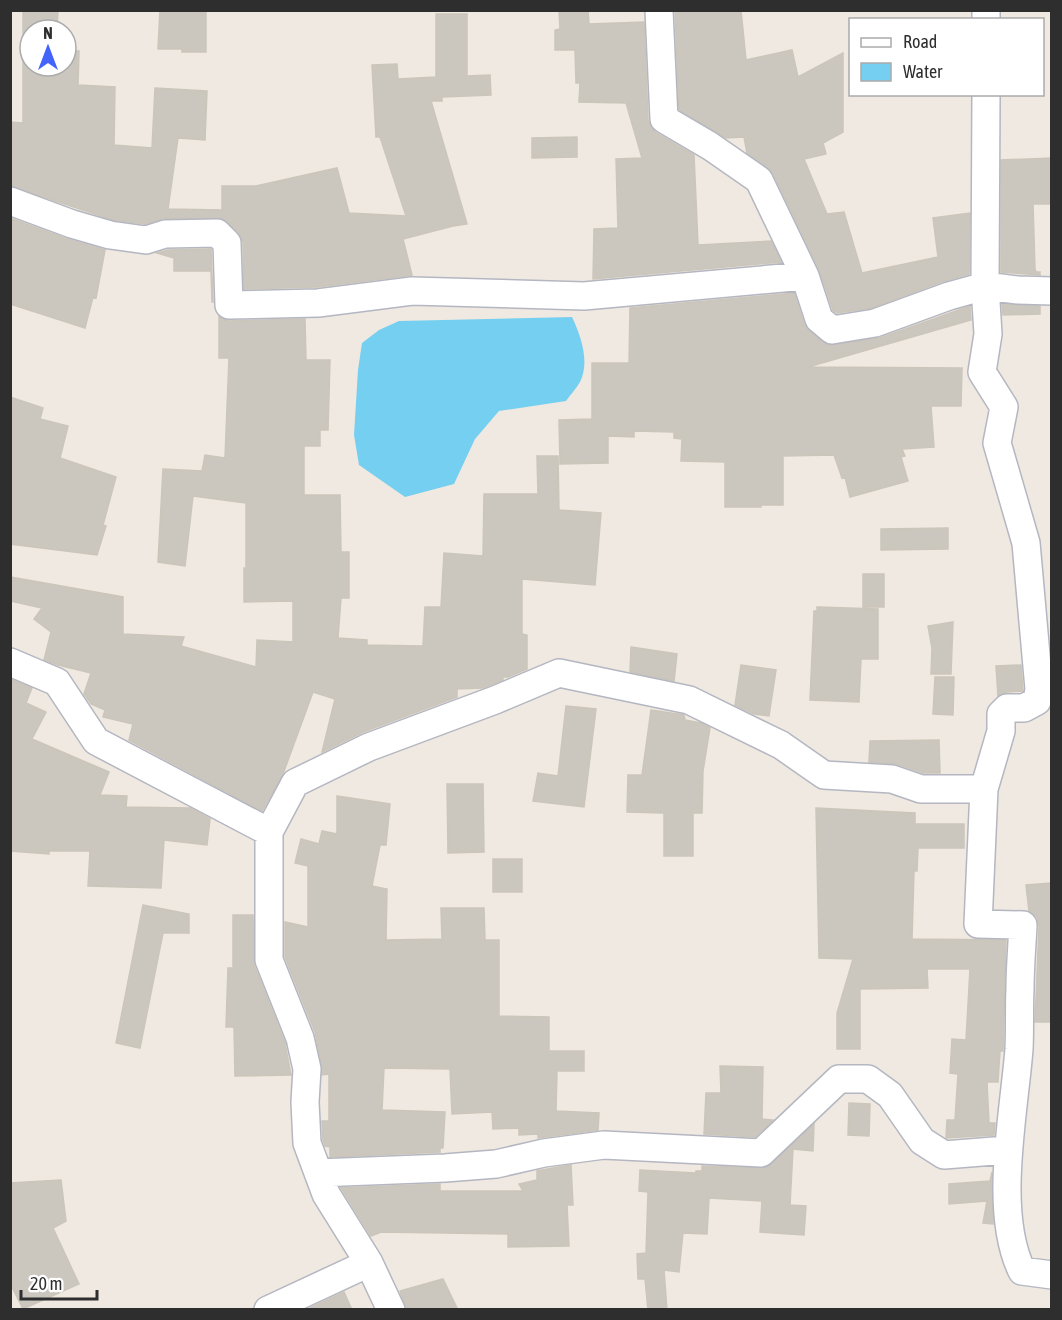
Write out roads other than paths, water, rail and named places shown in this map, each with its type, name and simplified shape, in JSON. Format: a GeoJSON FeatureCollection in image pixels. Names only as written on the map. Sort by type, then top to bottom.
{"type":"FeatureCollection","features":[{"type":"Feature","properties":{"kind":"street"},"geometry":{"type":"LineString","coordinates":[[659,10],[664,119],[710,146],[759,180],[805,276],[819,319],[832,330],[875,323],[949,296],[985,286],[1052,291]]}},
{"type":"Feature","properties":{"kind":"street"},"geometry":{"type":"LineString","coordinates":[[986,96],[985,286],[988,334],[982,372],[1004,407],[997,443],[1026,543],[1039,688],[1037,701],[1024,708],[1007,708],[1001,714],[1001,731],[984,789],[978,924],[1023,925],[1019,1046],[1014,1109],[1007,1150],[1009,1221],[1015,1256],[1022,1271],[1052,1275]]}},
{"type":"Feature","properties":{"kind":"street"},"geometry":{"type":"LineString","coordinates":[[10,201],[72,224],[110,235],[146,240],[165,234],[217,233],[227,243],[229,305],[318,303],[412,291],[584,296],[805,276]]}},
{"type":"Feature","properties":{"kind":"street"},"geometry":{"type":"LineString","coordinates":[[10,662],[57,682],[96,741],[270,832]]}},
{"type":"Feature","properties":{"kind":"street"},"geometry":{"type":"LineString","coordinates":[[391,1310],[369,1263],[326,1194],[307,1143],[305,1102],[307,1069],[300,1038],[269,960],[270,832],[295,783],[369,747],[495,700],[559,673],[689,700],[781,745],[824,775],[892,779],[921,789],[984,789]]}},
{"type":"Feature","properties":{"kind":"street"},"geometry":{"type":"LineString","coordinates":[[318,1173],[496,1164],[544,1153],[604,1146],[761,1153],[839,1078],[868,1078],[890,1095],[922,1141],[944,1155],[1007,1150]]}},
{"type":"Feature","properties":{"kind":"street"},"geometry":{"type":"LineString","coordinates":[[268,1310],[369,1263]]}},
{"type":"Feature","properties":{"kind":"water"},"geometry":{"type":"Polygon","coordinates":[[[572,317],[581,341],[584,358],[583,374],[577,387],[566,401],[499,411],[475,439],[454,484],[405,497],[359,465],[354,435],[362,343],[379,330],[399,321],[572,317]]]}}]}
